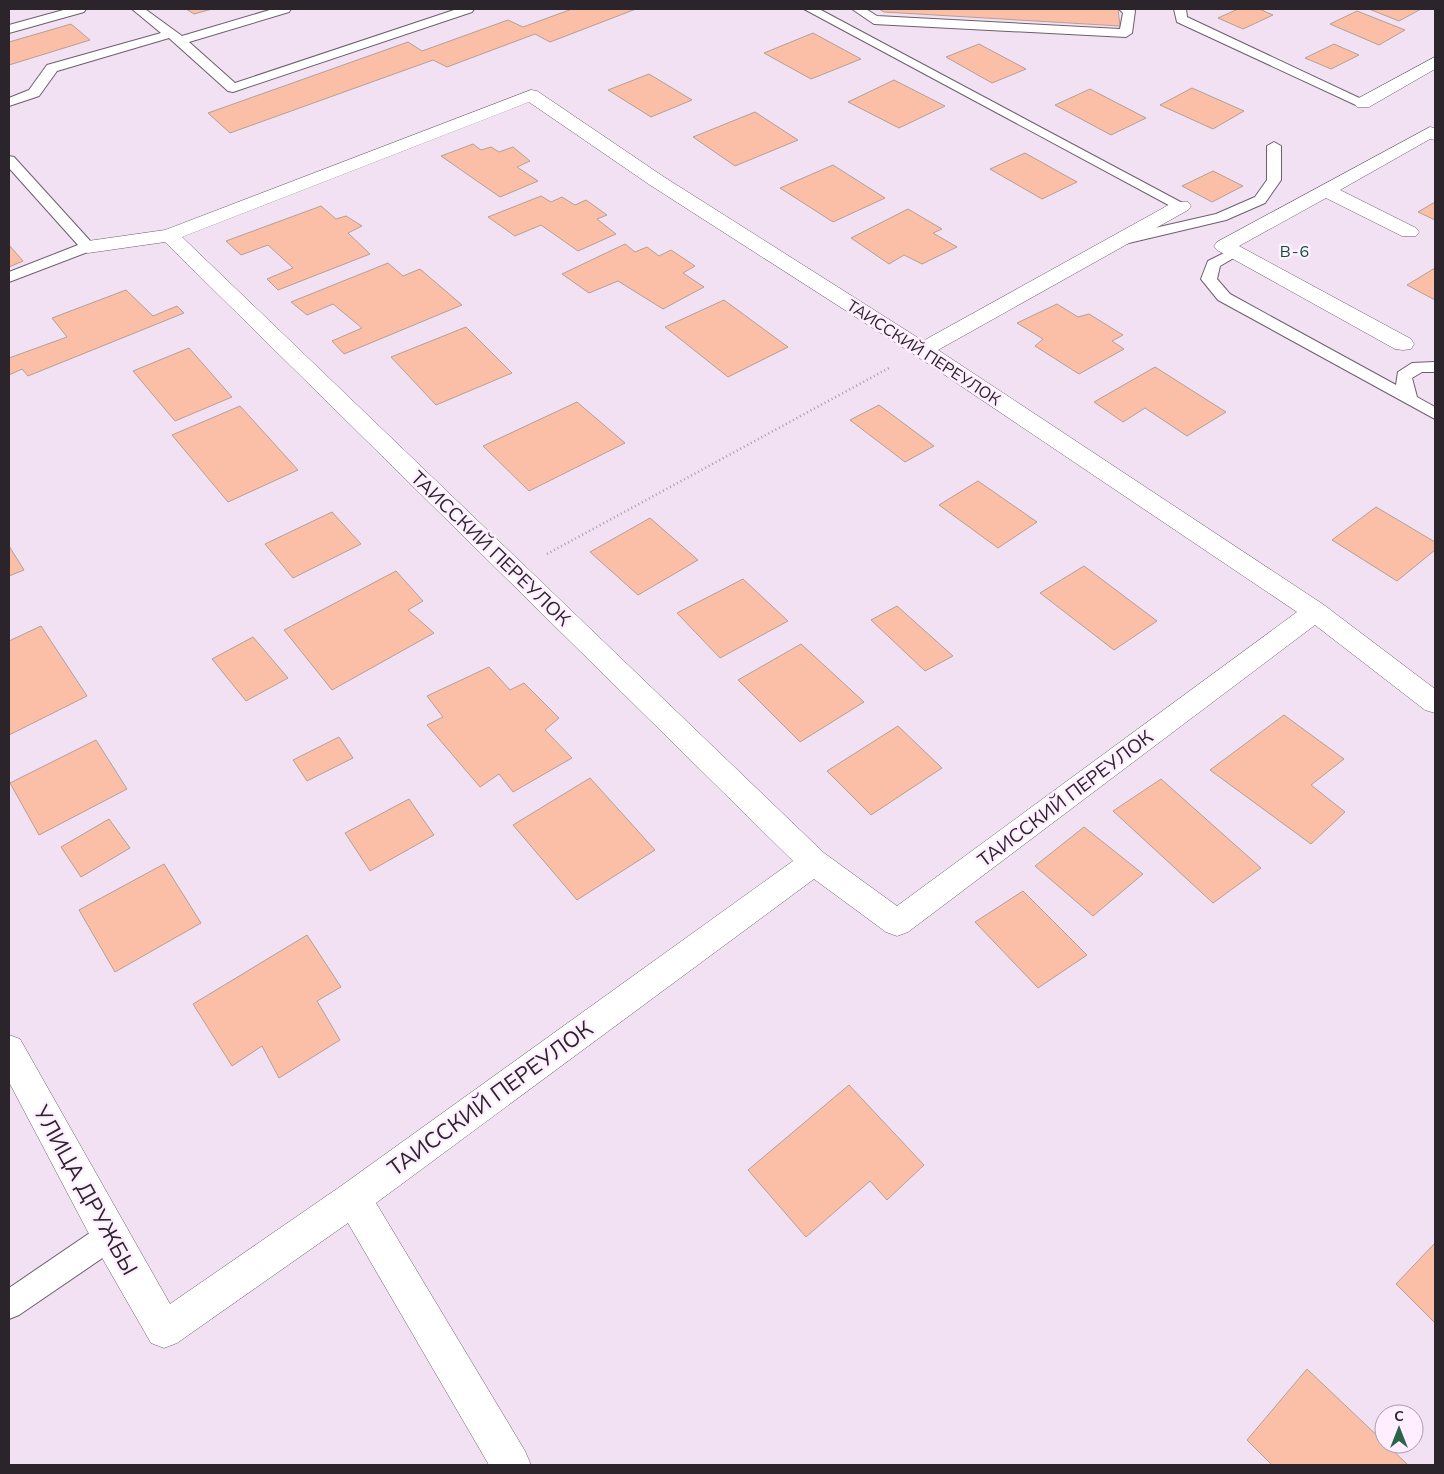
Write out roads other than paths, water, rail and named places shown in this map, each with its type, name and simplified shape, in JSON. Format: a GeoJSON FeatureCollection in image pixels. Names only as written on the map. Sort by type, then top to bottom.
{"type":"FeatureCollection","features":[{"type":"Feature","properties":{"kind":"street"},"geometry":{"type":"LineString","coordinates":[[1363,103],[1435,62]]}},
{"type":"Feature","properties":{"kind":"street","name":"ТАИССКИЙ ПЕРЕУЛОК"},"geometry":{"type":"LineString","coordinates":[[1315,612],[897,923],[814,862],[169,235],[530,95],[657,181],[923,350],[1315,612],[1435,703]]}},
{"type":"Feature","properties":{"kind":"street"},"geometry":{"type":"LineString","coordinates":[[1404,344],[1224,246],[1430,132],[1435,134]]}},
{"type":"Feature","properties":{"kind":"street"},"geometry":{"type":"LineString","coordinates":[[1326,190],[1408,232]]}},
{"type":"Feature","properties":{"kind":"street"},"geometry":{"type":"LineString","coordinates":[[923,350],[1181,206]]}},
{"type":"Feature","properties":{"kind":"street"},"geometry":{"type":"LineString","coordinates":[[88,246],[169,235]]}},
{"type":"Feature","properties":{"kind":"street","name":"ТАИССКИЙ ПЕРЕУЛОК"},"geometry":{"type":"LineString","coordinates":[[164,1330],[353,1198],[814,862]]}},
{"type":"Feature","properties":{"kind":"street","name":"УЛИЦА ДРУЖБЫ"},"geometry":{"type":"LineString","coordinates":[[9,1050],[110,1236],[164,1330]]}},
{"type":"Feature","properties":{"kind":"street"},"geometry":{"type":"LineString","coordinates":[[353,1198],[511,1465]]}},
{"type":"Feature","properties":{"kind":"lane"},"geometry":{"type":"LineString","coordinates":[[9,29],[80,9]]}},
{"type":"Feature","properties":{"kind":"lane"},"geometry":{"type":"LineString","coordinates":[[138,9],[233,88],[468,9]]}},
{"type":"Feature","properties":{"kind":"lane"},"geometry":{"type":"LineString","coordinates":[[9,102],[34,93],[52,68],[285,9]]}},
{"type":"Feature","properties":{"kind":"lane"},"geometry":{"type":"LineString","coordinates":[[810,9],[1181,206]]}},
{"type":"Feature","properties":{"kind":"lane"},"geometry":{"type":"LineString","coordinates":[[858,9],[874,20],[1126,33],[1129,11],[1125,9]]}},
{"type":"Feature","properties":{"kind":"lane"},"geometry":{"type":"LineString","coordinates":[[1180,9],[1181,19],[1363,103]]}},
{"type":"Feature","properties":{"kind":"lane"},"geometry":{"type":"LineString","coordinates":[[1116,241],[1221,217],[1260,200],[1274,180],[1274,146]]}},
{"type":"Feature","properties":{"kind":"lane"},"geometry":{"type":"LineString","coordinates":[[9,160],[88,246],[9,277]]}},
{"type":"Feature","properties":{"kind":"lane"},"geometry":{"type":"LineString","coordinates":[[1236,252],[1213,264],[1209,279],[1224,297],[1435,414]]}},
{"type":"Feature","properties":{"kind":"lane"},"geometry":{"type":"LineString","coordinates":[[1404,344],[1415,354],[1419,370]]}},
{"type":"Feature","properties":{"kind":"lane"},"geometry":{"type":"LineString","coordinates":[[1361,373],[1387,377],[1419,370]]}},
{"type":"Feature","properties":{"kind":"lane"},"geometry":{"type":"LineString","coordinates":[[1410,400],[1404,385],[1419,370]]}},
{"type":"Feature","properties":{"kind":"lane"},"geometry":{"type":"LineString","coordinates":[[9,1305],[110,1236]]}},
{"type":"Feature","properties":{"kind":"district","name":"В-6"},"geometry":{"type":"Point","coordinates":[1295,251]}}]}
